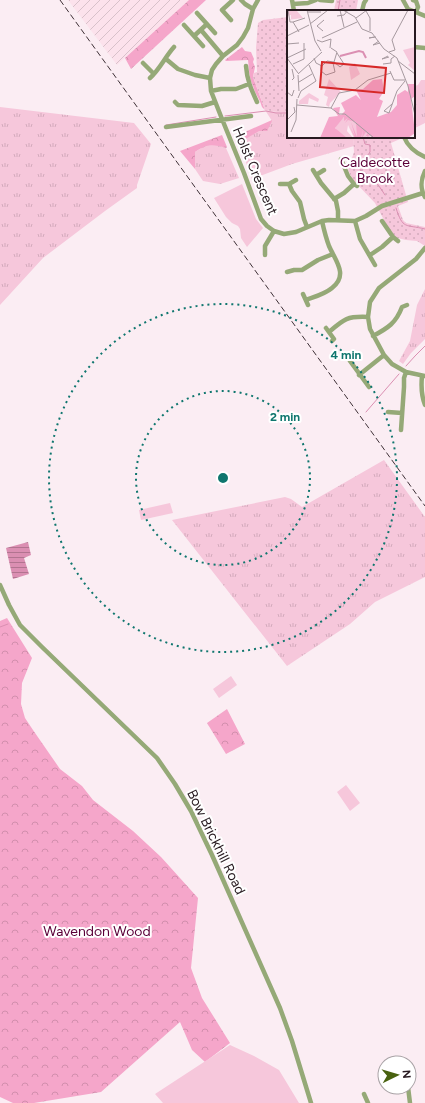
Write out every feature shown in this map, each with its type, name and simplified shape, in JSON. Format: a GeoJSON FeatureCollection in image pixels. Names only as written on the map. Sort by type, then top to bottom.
{"type":"FeatureCollection","features":[{"type":"Feature","properties":{"kind":"street"},"geometry":{"type":"LineString","coordinates":[[231,20],[222,10],[233,0]]}},
{"type":"Feature","properties":{"kind":"street"},"geometry":{"type":"LineString","coordinates":[[241,0],[253,8]]}},
{"type":"Feature","properties":{"kind":"street"},"geometry":{"type":"LineString","coordinates":[[166,60],[178,69],[210,78],[212,70],[216,64],[223,56],[237,45],[243,37],[249,24],[253,8],[258,0]]}},
{"type":"Feature","properties":{"kind":"street"},"geometry":{"type":"LineString","coordinates":[[293,2],[308,3],[316,0]]}},
{"type":"Feature","properties":{"kind":"street"},"geometry":{"type":"LineString","coordinates":[[320,0],[328,2]]}},
{"type":"Feature","properties":{"kind":"street"},"geometry":{"type":"LineString","coordinates":[[362,10],[366,0]]}},
{"type":"Feature","properties":{"kind":"street"},"geometry":{"type":"LineString","coordinates":[[404,0],[408,10]]}},
{"type":"Feature","properties":{"kind":"street"},"geometry":{"type":"LineString","coordinates":[[413,0],[416,1],[418,7],[416,12],[425,16]]}},
{"type":"Feature","properties":{"kind":"street"},"geometry":{"type":"LineString","coordinates":[[197,13],[216,34]]}},
{"type":"Feature","properties":{"kind":"street"},"geometry":{"type":"LineString","coordinates":[[194,36],[207,24]]}},
{"type":"Feature","properties":{"kind":"street"},"geometry":{"type":"LineString","coordinates":[[184,25],[203,46]]}},
{"type":"Feature","properties":{"kind":"street"},"geometry":{"type":"LineString","coordinates":[[201,30],[223,56]]}},
{"type":"Feature","properties":{"kind":"street"},"geometry":{"type":"LineString","coordinates":[[150,78],[158,71],[174,47]]}},
{"type":"Feature","properties":{"kind":"street"},"geometry":{"type":"LineString","coordinates":[[415,47],[425,48]]}},
{"type":"Feature","properties":{"kind":"street"},"geometry":{"type":"LineString","coordinates":[[143,63],[154,74]]}},
{"type":"Feature","properties":{"kind":"street"},"geometry":{"type":"LineString","coordinates":[[246,66],[249,84],[257,102]]}},
{"type":"Feature","properties":{"kind":"street","name":"Holst Crescent"},"geometry":{"type":"LineString","coordinates":[[210,78],[211,91],[215,102],[261,218],[267,226],[274,231],[284,234],[296,232],[322,221],[355,221]]}},
{"type":"Feature","properties":{"kind":"street"},"geometry":{"type":"LineString","coordinates":[[211,91],[236,89],[249,84]]}},
{"type":"Feature","properties":{"kind":"street"},"geometry":{"type":"LineString","coordinates":[[177,105],[202,106],[215,102]]}},
{"type":"Feature","properties":{"kind":"street"},"geometry":{"type":"LineString","coordinates":[[166,127],[183,127],[222,119],[251,116]]}},
{"type":"Feature","properties":{"kind":"street"},"geometry":{"type":"LineString","coordinates":[[404,138],[412,149],[425,157]]}},
{"type":"Feature","properties":{"kind":"street"},"geometry":{"type":"LineString","coordinates":[[334,199],[356,185],[348,176],[346,164],[342,159]]}},
{"type":"Feature","properties":{"kind":"street"},"geometry":{"type":"LineString","coordinates":[[324,170],[314,172],[334,199],[337,205],[338,220]]}},
{"type":"Feature","properties":{"kind":"street"},"geometry":{"type":"LineString","coordinates":[[375,265],[360,239],[355,221],[382,206],[424,195],[421,182],[425,171]]}},
{"type":"Feature","properties":{"kind":"street"},"geometry":{"type":"LineString","coordinates":[[280,184],[289,184],[296,180]]}},
{"type":"Feature","properties":{"kind":"street"},"geometry":{"type":"LineString","coordinates":[[289,184],[300,202],[307,227]]}},
{"type":"Feature","properties":{"kind":"street"},"geometry":{"type":"LineString","coordinates":[[303,294],[307,303],[332,289],[338,283],[340,278],[340,267],[330,247],[322,221]]}},
{"type":"Feature","properties":{"kind":"street"},"geometry":{"type":"LineString","coordinates":[[382,221],[393,237],[398,241]]}},
{"type":"Feature","properties":{"kind":"street"},"geometry":{"type":"LineString","coordinates":[[265,255],[265,246],[274,231]]}},
{"type":"Feature","properties":{"kind":"street"},"geometry":{"type":"LineString","coordinates":[[370,255],[393,237]]}},
{"type":"Feature","properties":{"kind":"street"},"geometry":{"type":"LineString","coordinates":[[425,248],[416,259],[379,288],[370,302],[368,317],[368,323],[373,336],[384,355],[392,364],[406,372],[423,376],[421,390],[425,404]]}},
{"type":"Feature","properties":{"kind":"street"},"geometry":{"type":"LineString","coordinates":[[287,272],[294,270],[302,271],[318,260],[333,254]]}},
{"type":"Feature","properties":{"kind":"street"},"geometry":{"type":"LineString","coordinates":[[373,336],[384,330],[402,316],[402,307],[407,305]]}},
{"type":"Feature","properties":{"kind":"street"},"geometry":{"type":"LineString","coordinates":[[329,332],[347,318],[368,317]]}},
{"type":"Feature","properties":{"kind":"street"},"geometry":{"type":"LineString","coordinates":[[326,328],[334,339],[332,341]]}},
{"type":"Feature","properties":{"kind":"street"},"geometry":{"type":"LineString","coordinates":[[359,375],[384,355]]}},
{"type":"Feature","properties":{"kind":"street"},"geometry":{"type":"LineString","coordinates":[[350,361],[369,387]]}},
{"type":"Feature","properties":{"kind":"street"},"geometry":{"type":"LineString","coordinates":[[401,430],[404,378],[406,372]]}},
{"type":"Feature","properties":{"kind":"street"},"geometry":{"type":"LineString","coordinates":[[388,412],[402,413]]}},
{"type":"Feature","properties":{"kind":"street","name":"Bow Brickhill Road"},"geometry":{"type":"LineString","coordinates":[[0,585],[20,625],[157,758],[175,784],[191,811],[212,854],[280,1008],[311,1103]]}},
{"type":"Feature","properties":{"kind":"street"},"geometry":{"type":"LineString","coordinates":[[364,1094],[368,1103]]}},
{"type":"Feature","properties":{"kind":"shaded area"},"geometry":{"type":"Polygon","coordinates":[[[68,0],[189,0],[117,65],[68,0]]]}},
{"type":"Feature","properties":{"kind":"shaded area"},"geometry":{"type":"Polygon","coordinates":[[[28,542],[31,555],[24,558],[29,574],[13,579],[6,548],[28,542]]]}},
{"type":"Feature","properties":{"kind":"green space"},"geometry":{"type":"Polygon","coordinates":[[[189,0],[206,0],[131,69],[125,58],[189,0]]]}},
{"type":"Feature","properties":{"kind":"green space"},"geometry":{"type":"Polygon","coordinates":[[[336,0],[358,0],[356,10],[334,10],[336,0]]]}},
{"type":"Feature","properties":{"kind":"green space"},"geometry":{"type":"Polygon","coordinates":[[[287,17],[287,113],[265,110],[253,77],[254,73],[257,72],[256,48],[258,23],[263,20],[287,17]]]}},
{"type":"Feature","properties":{"kind":"green space"},"geometry":{"type":"Polygon","coordinates":[[[242,47],[245,51],[251,52],[254,59],[253,62],[255,67],[253,77],[265,110],[255,92],[249,73],[248,60],[225,60],[242,47]]]}},
{"type":"Feature","properties":{"kind":"green space"},"geometry":{"type":"Polygon","coordinates":[[[421,80],[425,80],[425,123],[415,128],[415,86],[418,85],[421,80]]]}},
{"type":"Feature","properties":{"kind":"green space"},"geometry":{"type":"Polygon","coordinates":[[[0,107],[134,123],[151,144],[137,188],[43,258],[0,305],[0,107]]]}},
{"type":"Feature","properties":{"kind":"green space"},"geometry":{"type":"Polygon","coordinates":[[[265,110],[287,113],[287,138],[353,138],[354,146],[292,164],[252,179],[239,143],[272,121],[265,110]]]}},
{"type":"Feature","properties":{"kind":"green space"},"geometry":{"type":"Polygon","coordinates":[[[272,120],[267,131],[259,131],[239,143],[236,136],[272,120]]]}},
{"type":"Feature","properties":{"kind":"green space"},"geometry":{"type":"Polygon","coordinates":[[[222,135],[227,147],[203,147],[195,152],[195,169],[180,151],[222,135]]]}},
{"type":"Feature","properties":{"kind":"green space","name":"Caldecotte Brook"},"geometry":{"type":"Polygon","coordinates":[[[353,138],[400,138],[391,143],[408,202],[398,206],[403,220],[406,223],[425,227],[425,246],[417,241],[393,237],[375,203],[353,180],[348,170],[354,152],[353,138]]]}},
{"type":"Feature","properties":{"kind":"green space"},"geometry":{"type":"Polygon","coordinates":[[[214,144],[226,148],[239,178],[220,184],[203,181],[195,169],[195,152],[203,147],[214,144]]]}},
{"type":"Feature","properties":{"kind":"green space"},"geometry":{"type":"Polygon","coordinates":[[[242,184],[256,219],[263,228],[247,247],[241,238],[240,229],[238,226],[226,217],[214,198],[242,184]]]}},
{"type":"Feature","properties":{"kind":"green space"},"geometry":{"type":"Polygon","coordinates":[[[425,289],[425,339],[411,353],[403,364],[399,361],[410,341],[417,305],[425,289]]]}},
{"type":"Feature","properties":{"kind":"green space"},"geometry":{"type":"Polygon","coordinates":[[[384,460],[425,517],[425,577],[375,602],[350,624],[287,666],[172,520],[285,497],[291,499],[302,507],[384,460]]]}},
{"type":"Feature","properties":{"kind":"green space"},"geometry":{"type":"Polygon","coordinates":[[[170,503],[173,513],[141,520],[139,510],[170,503]]]}},
{"type":"Feature","properties":{"kind":"green space","name":"Wavendon Wood"},"geometry":{"type":"Polygon","coordinates":[[[7,618],[32,658],[22,683],[21,704],[25,718],[33,730],[60,769],[82,786],[93,800],[133,831],[161,857],[198,898],[191,968],[202,998],[230,1043],[205,1062],[192,1050],[180,1022],[101,1092],[34,1103],[13,1103],[0,1097],[0,621],[7,618]]]}},
{"type":"Feature","properties":{"kind":"green space"},"geometry":{"type":"Polygon","coordinates":[[[231,676],[237,685],[219,698],[213,689],[231,676]]]}},
{"type":"Feature","properties":{"kind":"green space"},"geometry":{"type":"Polygon","coordinates":[[[227,709],[245,744],[226,754],[207,723],[227,709]]]}},
{"type":"Feature","properties":{"kind":"green space"},"geometry":{"type":"Polygon","coordinates":[[[346,785],[360,803],[350,811],[337,792],[346,785]]]}},
{"type":"Feature","properties":{"kind":"green space"},"geometry":{"type":"Polygon","coordinates":[[[230,1045],[279,1070],[299,1103],[163,1103],[155,1094],[230,1045]]]}},
{"type":"Feature","properties":{"kind":"waterway"},"geometry":{"type":"LineString","coordinates":[[338,10],[340,0]]}},
{"type":"Feature","properties":{"kind":"waterway"},"geometry":{"type":"LineString","coordinates":[[225,116],[266,111],[287,113]]}},
{"type":"Feature","properties":{"kind":"waterway"},"geometry":{"type":"LineString","coordinates":[[166,125],[216,117]]}},
{"type":"Feature","properties":{"kind":"waterway"},"geometry":{"type":"LineString","coordinates":[[363,138],[365,144],[370,145],[370,152],[361,164],[360,170],[370,177],[385,195]]}},
{"type":"Feature","properties":{"kind":"waterway"},"geometry":{"type":"LineString","coordinates":[[396,208],[403,223],[409,226],[425,229]]}},
{"type":"Feature","properties":{"kind":"waterway"},"geometry":{"type":"LineString","coordinates":[[406,366],[425,346]]}},
{"type":"Feature","properties":{"kind":"waterway"},"geometry":{"type":"LineString","coordinates":[[366,412],[399,374]]}},
{"type":"Feature","properties":{"kind":"waterway"},"geometry":{"type":"LineString","coordinates":[[0,627],[8,624]]}},
{"type":"Feature","properties":{"kind":"railway"},"geometry":{"type":"LineString","coordinates":[[60,0],[425,506]]}}]}
